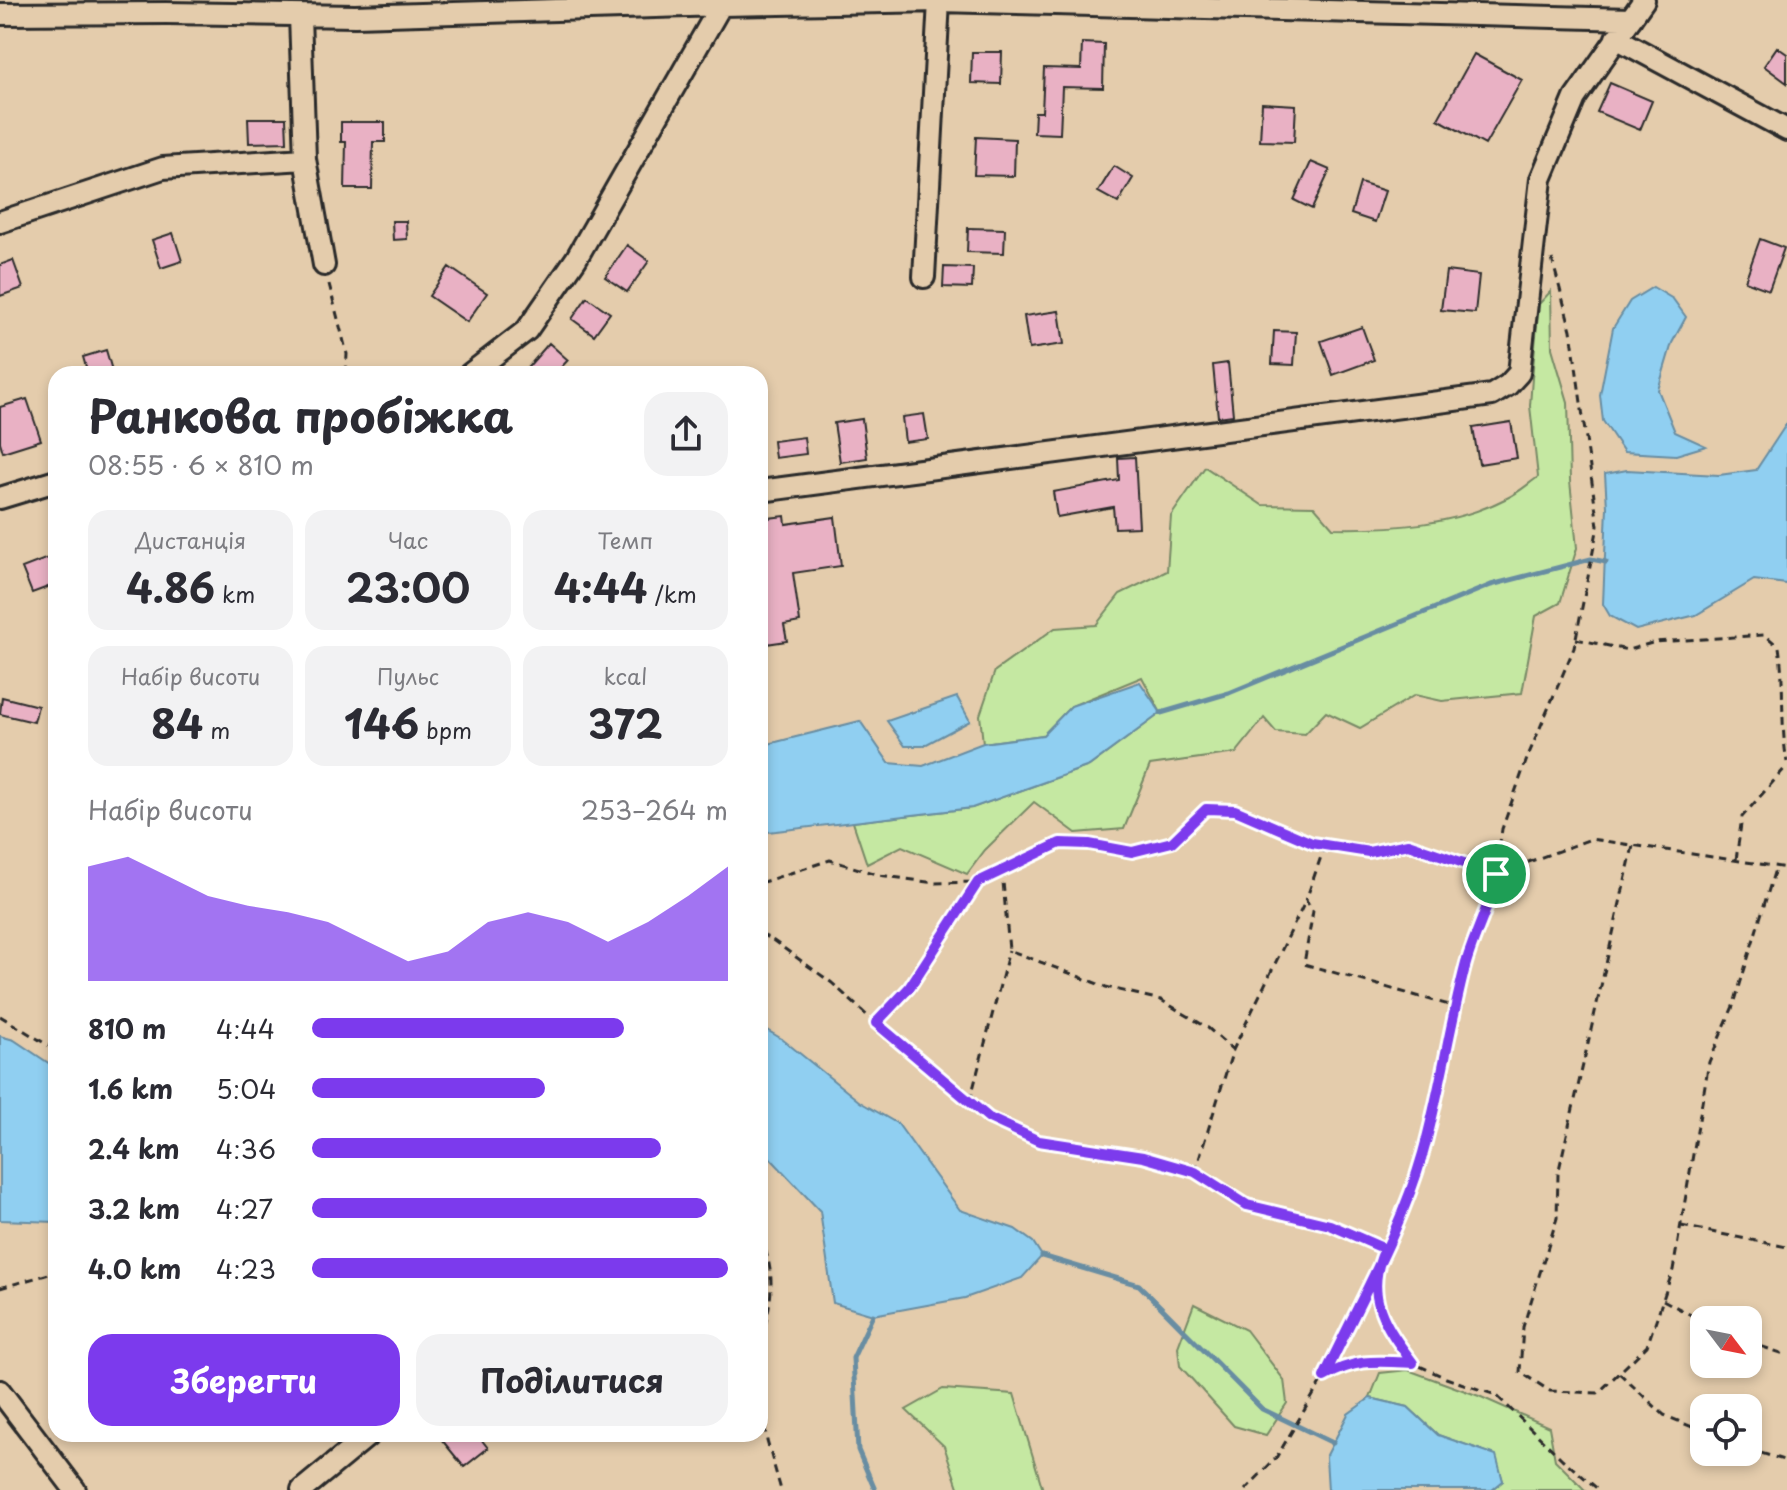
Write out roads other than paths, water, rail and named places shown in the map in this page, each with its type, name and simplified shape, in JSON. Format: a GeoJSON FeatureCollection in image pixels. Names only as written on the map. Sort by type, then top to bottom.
{"type":"FeatureCollection","features":[{"type":"Feature","properties":{"kind":"street"},"geometry":{"type":"LineString","coordinates":[[768,490],[1492,395],[1519,373],[1541,179],[1575,98],[1644,0]]}},
{"type":"Feature","properties":{"kind":"street"},"geometry":{"type":"LineString","coordinates":[[0,14],[167,6],[300,16],[356,8],[939,1],[1144,3],[1631,19]]}},
{"type":"Feature","properties":{"kind":"street"},"geometry":{"type":"LineString","coordinates":[[924,277],[939,1]]}},
{"type":"Feature","properties":{"kind":"street"},"geometry":{"type":"LineString","coordinates":[[480,366],[527,330],[576,259],[721,5]]}},
{"type":"Feature","properties":{"kind":"street"},"geometry":{"type":"LineString","coordinates":[[300,16],[305,159],[324,265]]}},
{"type":"Feature","properties":{"kind":"street"},"geometry":{"type":"LineString","coordinates":[[1616,38],[1787,130]]}},
{"type":"Feature","properties":{"kind":"street"},"geometry":{"type":"LineString","coordinates":[[0,222],[163,168],[305,159]]}},
{"type":"Feature","properties":{"kind":"street"},"geometry":{"type":"LineString","coordinates":[[0,498],[48,483]]}},
{"type":"Feature","properties":{"kind":"street"},"geometry":{"type":"LineString","coordinates":[[0,1391],[75,1490]]}},
{"type":"Feature","properties":{"kind":"street"},"geometry":{"type":"LineString","coordinates":[[302,1490],[360,1442]]}},
{"type":"Feature","properties":{"kind":"water"},"geometry":{"type":"Polygon","coordinates":[[[1653,287],[1673,299],[1686,317],[1672,343],[1658,390],[1675,432],[1706,446],[1676,455],[1624,452],[1603,421],[1600,395],[1613,328],[1630,301],[1653,287]]]}},
{"type":"Feature","properties":{"kind":"water"},"geometry":{"type":"Polygon","coordinates":[[[1787,423],[1787,584],[1754,580],[1696,615],[1636,630],[1610,616],[1603,604],[1607,507],[1605,474],[1627,470],[1719,475],[1756,470],[1787,423]]]}},
{"type":"Feature","properties":{"kind":"water"},"geometry":{"type":"Polygon","coordinates":[[[1140,682],[1161,713],[1089,766],[972,808],[768,832],[768,744],[860,721],[889,763],[923,766],[983,743],[1043,735],[1071,706],[1140,682]]]}},
{"type":"Feature","properties":{"kind":"water"},"geometry":{"type":"Polygon","coordinates":[[[957,697],[970,721],[923,746],[905,746],[887,721],[957,697]]]}},
{"type":"Feature","properties":{"kind":"water"},"geometry":{"type":"Polygon","coordinates":[[[768,1031],[860,1102],[898,1124],[960,1210],[1015,1229],[1033,1242],[1042,1256],[1022,1278],[965,1298],[873,1315],[833,1303],[820,1211],[768,1156],[768,1031]]]}},
{"type":"Feature","properties":{"kind":"water"},"geometry":{"type":"Polygon","coordinates":[[[0,1036],[14,1040],[48,1063],[48,1222],[0,1220],[0,1036]]]}},
{"type":"Feature","properties":{"kind":"water"},"geometry":{"type":"Polygon","coordinates":[[[1370,1398],[1408,1407],[1438,1435],[1496,1455],[1503,1481],[1492,1490],[1328,1490],[1326,1457],[1348,1414],[1370,1398]]]}},
{"type":"Feature","properties":{"kind":"waterway"},"geometry":{"type":"LineString","coordinates":[[1161,713],[1229,693],[1491,585],[1591,559],[1606,562]]}},
{"type":"Feature","properties":{"kind":"waterway"},"geometry":{"type":"LineString","coordinates":[[1042,1256],[1139,1285],[1262,1409],[1333,1443]]}},
{"type":"Feature","properties":{"kind":"waterway"},"geometry":{"type":"LineString","coordinates":[[873,1315],[853,1358],[858,1450],[875,1490]]}}]}
